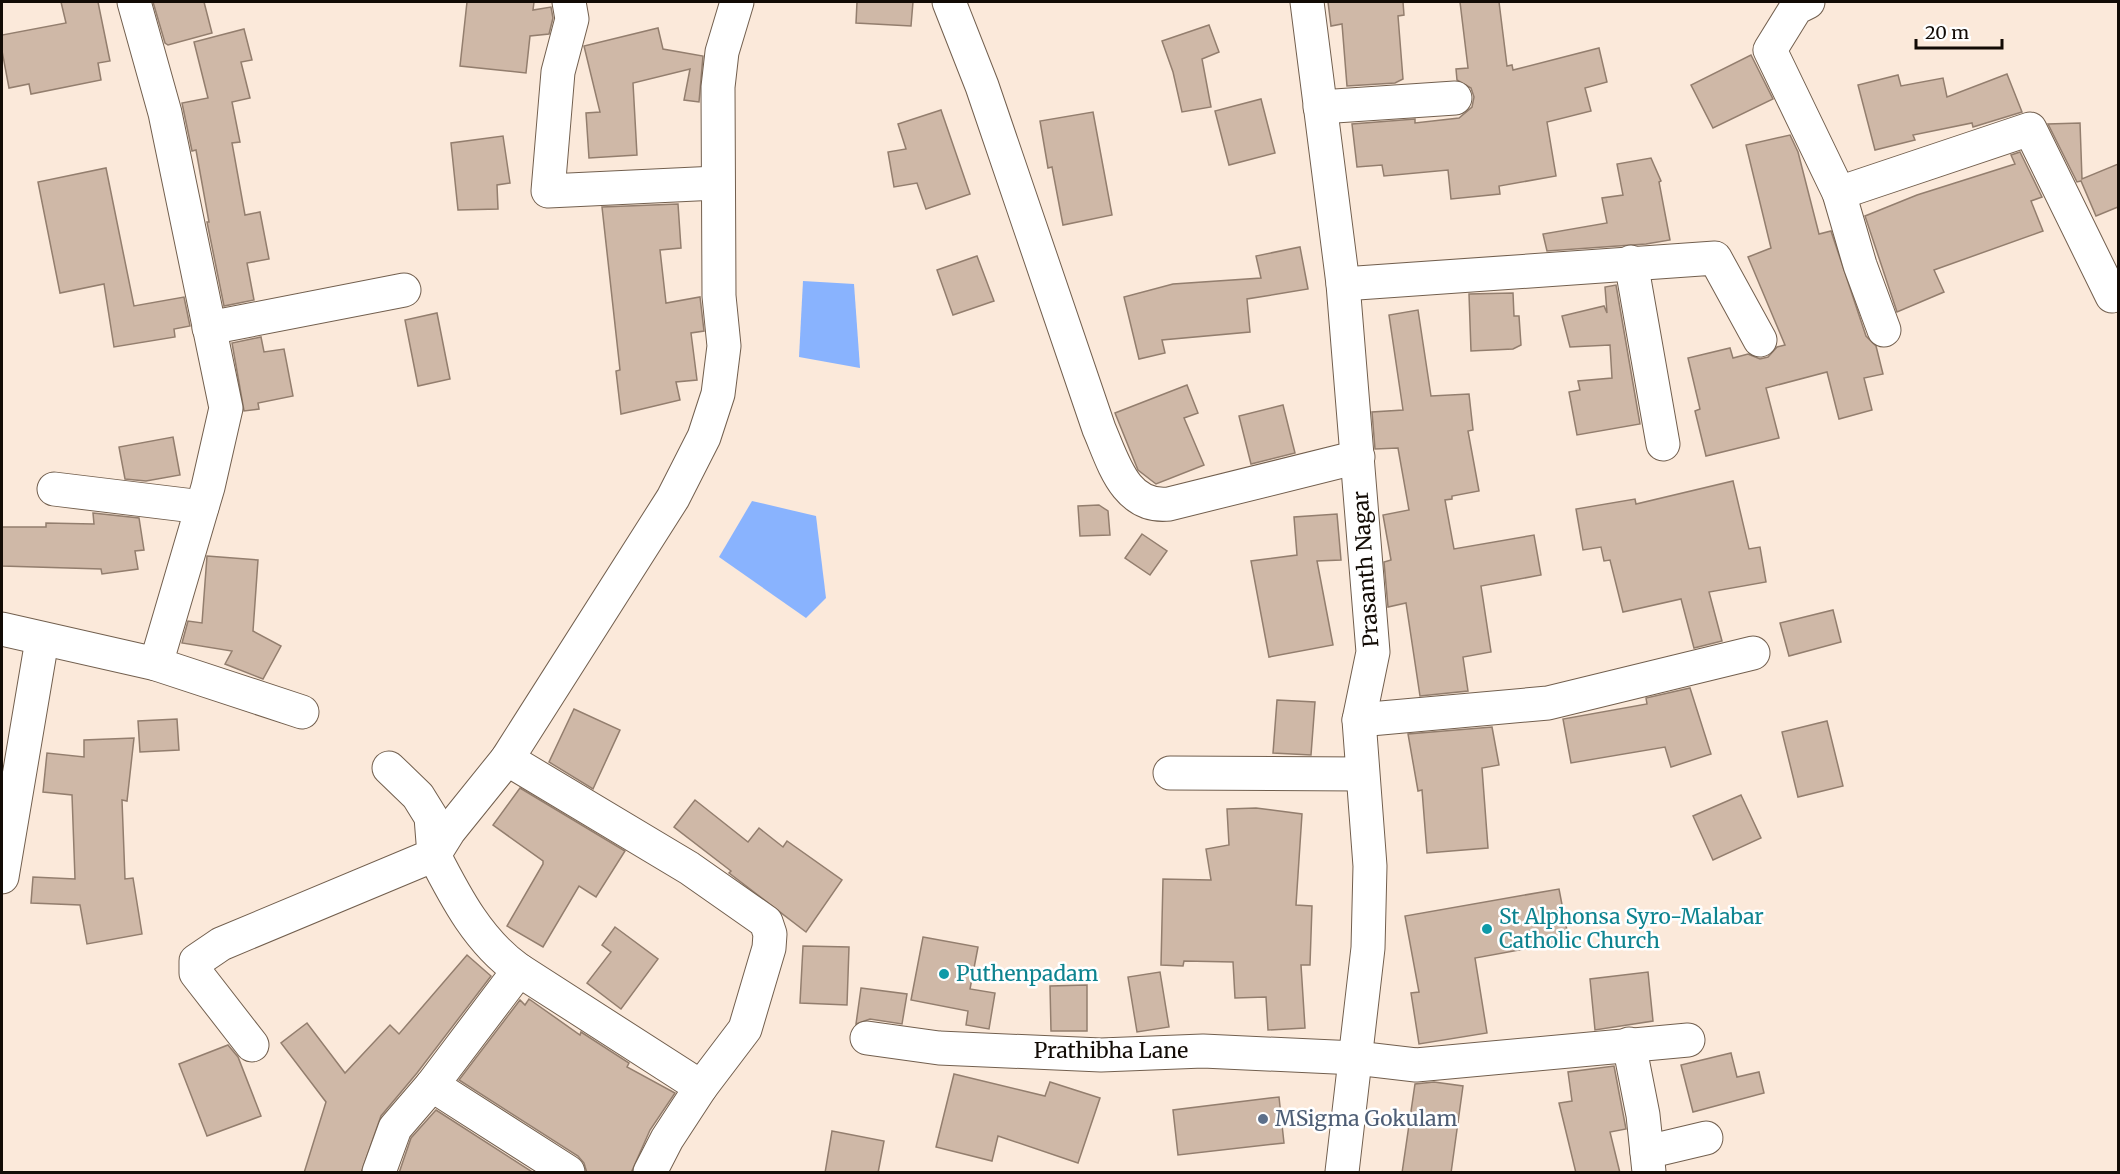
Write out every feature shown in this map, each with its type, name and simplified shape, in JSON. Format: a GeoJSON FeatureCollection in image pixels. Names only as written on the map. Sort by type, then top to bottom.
{"type":"FeatureCollection","features":[{"type":"Feature","properties":{"kind":"street"},"geometry":{"type":"LineString","coordinates":[[134,2],[165,113],[226,408],[202,507],[156,664]]}},
{"type":"Feature","properties":{"kind":"street"},"geometry":{"type":"LineString","coordinates":[[569,2],[573,19],[558,72],[548,191],[717,183]]}},
{"type":"Feature","properties":{"kind":"street"},"geometry":{"type":"LineString","coordinates":[[252,1045],[196,973],[198,959],[221,944],[434,855],[449,831],[507,759],[673,498],[704,437],[717,394],[723,346],[719,296],[718,87],[722,52],[736,2]]}},
{"type":"Feature","properties":{"kind":"street"},"geometry":{"type":"LineString","coordinates":[[949,2],[982,86],[1100,429],[1119,475],[1133,493],[1147,502],[1169,504],[1358,457]]}},
{"type":"Feature","properties":{"kind":"street","name":"Prasanth Nagar"},"geometry":{"type":"LineString","coordinates":[[1307,2],[1342,284],[1373,652],[1359,720],[1370,866],[1368,948],[1342,1173]]}},
{"type":"Feature","properties":{"kind":"street"},"geometry":{"type":"LineString","coordinates":[[1808,2],[1796,8],[1770,50],[1839,194],[1860,265],[1884,330]]}},
{"type":"Feature","properties":{"kind":"street"},"geometry":{"type":"LineString","coordinates":[[1320,107],[1455,98]]}},
{"type":"Feature","properties":{"kind":"street"},"geometry":{"type":"LineString","coordinates":[[1839,194],[2030,129],[2112,296],[2118,294]]}},
{"type":"Feature","properties":{"kind":"street"},"geometry":{"type":"LineString","coordinates":[[1342,284],[1631,262],[1715,258],[1760,340]]}},
{"type":"Feature","properties":{"kind":"street"},"geometry":{"type":"LineString","coordinates":[[1631,262],[1663,444]]}},
{"type":"Feature","properties":{"kind":"street"},"geometry":{"type":"LineString","coordinates":[[209,328],[404,290]]}},
{"type":"Feature","properties":{"kind":"street"},"geometry":{"type":"LineString","coordinates":[[54,489],[202,507]]}},
{"type":"Feature","properties":{"kind":"street"},"geometry":{"type":"LineString","coordinates":[[2,628],[42,640],[156,664],[302,711]]}},
{"type":"Feature","properties":{"kind":"street"},"geometry":{"type":"LineString","coordinates":[[2,877],[42,640]]}},
{"type":"Feature","properties":{"kind":"street"},"geometry":{"type":"LineString","coordinates":[[1359,720],[1548,703],[1753,653]]}},
{"type":"Feature","properties":{"kind":"street"},"geometry":{"type":"LineString","coordinates":[[507,759],[689,868],[766,922],[770,934],[770,948],[745,1029],[701,1087],[667,1139],[650,1173]]}},
{"type":"Feature","properties":{"kind":"street"},"geometry":{"type":"LineString","coordinates":[[389,768],[418,796],[431,817],[434,855],[459,902],[496,954],[701,1087]]}},
{"type":"Feature","properties":{"kind":"street"},"geometry":{"type":"LineString","coordinates":[[1170,773],[1362,774]]}},
{"type":"Feature","properties":{"kind":"street"},"geometry":{"type":"LineString","coordinates":[[379,1173],[395,1128],[432,1085],[519,970]]}},
{"type":"Feature","properties":{"kind":"street","name":"Prathibha Lane"},"geometry":{"type":"LineString","coordinates":[[867,1038],[939,1048],[1101,1055],[1203,1051],[1356,1058],[1416,1065],[1688,1040]]}},
{"type":"Feature","properties":{"kind":"street"},"geometry":{"type":"LineString","coordinates":[[1629,1044],[1643,1115],[1648,1162],[1706,1138]]}},
{"type":"Feature","properties":{"kind":"street"},"geometry":{"type":"LineString","coordinates":[[432,1085],[568,1173]]}},
{"type":"Feature","properties":{"kind":"water"},"geometry":{"type":"Polygon","coordinates":[[[803,281],[854,284],[860,368],[799,357],[803,281]]]}},
{"type":"Feature","properties":{"kind":"water"},"geometry":{"type":"Polygon","coordinates":[[[752,501],[816,516],[826,598],[806,618],[719,557],[752,501]]]}},
{"type":"Feature","properties":{"kind":"building"},"geometry":{"type":"Polygon","coordinates":[[[61,2],[98,2],[110,61],[98,63],[101,80],[31,94],[29,84],[9,88],[2,51],[2,35],[66,23],[61,2]]]}},
{"type":"Feature","properties":{"kind":"building"},"geometry":{"type":"Polygon","coordinates":[[[153,2],[204,2],[212,33],[168,45],[165,43],[153,2]]]}},
{"type":"Feature","properties":{"kind":"building"},"geometry":{"type":"Polygon","coordinates":[[[467,2],[534,2],[533,10],[551,7],[553,18],[549,34],[530,36],[526,73],[460,66],[467,2]]]}},
{"type":"Feature","properties":{"kind":"building"},"geometry":{"type":"Polygon","coordinates":[[[857,2],[913,2],[911,26],[856,23],[857,2]]]}},
{"type":"Feature","properties":{"kind":"building"},"geometry":{"type":"Polygon","coordinates":[[[1328,2],[1403,2],[1404,15],[1398,16],[1403,79],[1395,83],[1347,86],[1342,24],[1331,26],[1328,2]]]}},
{"type":"Feature","properties":{"kind":"building"},"geometry":{"type":"Polygon","coordinates":[[[1460,2],[1499,2],[1507,66],[1512,65],[1513,70],[1599,48],[1607,82],[1585,88],[1591,111],[1547,122],[1556,176],[1499,186],[1500,194],[1451,199],[1448,170],[1384,176],[1382,165],[1357,167],[1352,124],[1415,119],[1415,123],[1459,118],[1472,107],[1474,97],[1471,88],[1457,80],[1456,69],[1468,68],[1460,2]]]}},
{"type":"Feature","properties":{"kind":"building"},"geometry":{"type":"Polygon","coordinates":[[[1209,25],[1219,52],[1202,59],[1211,107],[1182,112],[1173,72],[1162,41],[1209,25]]]}},
{"type":"Feature","properties":{"kind":"building"},"geometry":{"type":"Polygon","coordinates":[[[658,28],[663,49],[703,56],[699,102],[684,100],[690,69],[633,83],[637,155],[589,158],[586,113],[600,112],[584,46],[658,28]]]}},
{"type":"Feature","properties":{"kind":"building"},"geometry":{"type":"Polygon","coordinates":[[[244,29],[252,60],[241,62],[250,98],[232,102],[240,142],[232,143],[245,215],[260,212],[269,259],[247,263],[254,300],[224,306],[207,222],[209,222],[196,150],[192,151],[182,103],[208,98],[194,42],[244,29]]]}},
{"type":"Feature","properties":{"kind":"building"},"geometry":{"type":"Polygon","coordinates":[[[1751,55],[1773,99],[1713,128],[1691,85],[1751,55]]]}},
{"type":"Feature","properties":{"kind":"building"},"geometry":{"type":"Polygon","coordinates":[[[2007,74],[2022,112],[1973,127],[1972,123],[1913,135],[1915,140],[1875,150],[1858,85],[1898,75],[1901,86],[1943,78],[1947,97],[2007,74]]]}},
{"type":"Feature","properties":{"kind":"building"},"geometry":{"type":"Polygon","coordinates":[[[1261,99],[1275,153],[1229,165],[1215,111],[1261,99]]]}},
{"type":"Feature","properties":{"kind":"building"},"geometry":{"type":"Polygon","coordinates":[[[941,110],[970,194],[926,209],[917,183],[894,187],[888,152],[906,149],[898,124],[941,110]]]}},
{"type":"Feature","properties":{"kind":"building"},"geometry":{"type":"Polygon","coordinates":[[[1093,112],[1112,215],[1063,225],[1052,167],[1048,168],[1040,121],[1093,112]]]}},
{"type":"Feature","properties":{"kind":"building"},"geometry":{"type":"Polygon","coordinates":[[[2080,123],[2082,179],[2118,164],[2118,207],[2096,216],[2081,181],[2077,182],[2048,124],[2080,123]]]}},
{"type":"Feature","properties":{"kind":"building"},"geometry":{"type":"Polygon","coordinates":[[[1790,135],[1798,152],[1819,234],[1831,231],[1866,336],[1876,346],[1883,374],[1864,378],[1872,410],[1839,419],[1827,372],[1766,388],[1779,438],[1706,456],[1695,411],[1700,409],[1688,358],[1730,348],[1733,358],[1748,354],[1760,359],[1768,357],[1777,347],[1785,345],[1748,257],[1771,248],[1746,145],[1790,135]]]}},
{"type":"Feature","properties":{"kind":"building"},"geometry":{"type":"Polygon","coordinates":[[[503,136],[510,183],[497,185],[498,209],[458,210],[451,143],[503,136]]]}},
{"type":"Feature","properties":{"kind":"building"},"geometry":{"type":"Polygon","coordinates":[[[2020,152],[2042,197],[2031,201],[2043,231],[1934,270],[1944,292],[1897,312],[1865,216],[1917,195],[2015,164],[2011,155],[2020,152]]]}},
{"type":"Feature","properties":{"kind":"building"},"geometry":{"type":"Polygon","coordinates":[[[1651,158],[1661,181],[1659,182],[1670,240],[1646,244],[1547,251],[1543,234],[1607,223],[1602,198],[1623,195],[1617,164],[1651,158]]]}},
{"type":"Feature","properties":{"kind":"building"},"geometry":{"type":"Polygon","coordinates":[[[106,168],[134,306],[184,297],[190,326],[174,329],[175,337],[114,347],[104,284],[60,293],[38,182],[106,168]]]}},
{"type":"Feature","properties":{"kind":"building"},"geometry":{"type":"Polygon","coordinates":[[[678,204],[681,248],[660,250],[666,303],[700,297],[704,331],[691,333],[697,380],[676,382],[680,400],[621,414],[616,371],[620,370],[602,207],[678,204]]]}},
{"type":"Feature","properties":{"kind":"building"},"geometry":{"type":"Polygon","coordinates":[[[1300,247],[1308,289],[1247,299],[1250,332],[1162,340],[1165,353],[1139,359],[1124,297],[1173,284],[1261,278],[1256,256],[1300,247]]]}},
{"type":"Feature","properties":{"kind":"building"},"geometry":{"type":"Polygon","coordinates":[[[977,256],[994,301],[953,315],[937,270],[977,256]]]}},
{"type":"Feature","properties":{"kind":"building"},"geometry":{"type":"Polygon","coordinates":[[[1616,285],[1640,424],[1577,435],[1569,392],[1580,390],[1578,381],[1612,378],[1610,345],[1570,347],[1562,316],[1604,306],[1607,313],[1605,287],[1616,285]]]}},
{"type":"Feature","properties":{"kind":"building"},"geometry":{"type":"Polygon","coordinates":[[[1513,293],[1514,316],[1519,316],[1521,345],[1513,349],[1471,351],[1469,294],[1513,293]]]}},
{"type":"Feature","properties":{"kind":"building"},"geometry":{"type":"Polygon","coordinates":[[[1418,310],[1431,396],[1469,394],[1473,430],[1468,431],[1479,491],[1452,496],[1452,499],[1445,500],[1454,549],[1534,535],[1541,575],[1481,586],[1491,652],[1463,657],[1468,691],[1420,696],[1406,603],[1388,607],[1384,562],[1391,560],[1383,515],[1409,510],[1398,448],[1375,449],[1372,412],[1403,410],[1389,315],[1418,310]]]}},
{"type":"Feature","properties":{"kind":"building"},"geometry":{"type":"Polygon","coordinates":[[[437,313],[450,379],[418,386],[405,320],[437,313]]]}},
{"type":"Feature","properties":{"kind":"building"},"geometry":{"type":"Polygon","coordinates":[[[261,337],[264,352],[284,349],[293,396],[258,403],[259,409],[244,411],[232,343],[261,337]]]}},
{"type":"Feature","properties":{"kind":"building"},"geometry":{"type":"Polygon","coordinates":[[[1187,385],[1198,413],[1184,418],[1204,465],[1156,484],[1138,470],[1115,413],[1187,385]]]}},
{"type":"Feature","properties":{"kind":"building"},"geometry":{"type":"Polygon","coordinates":[[[1283,405],[1295,453],[1251,464],[1239,416],[1283,405]]]}},
{"type":"Feature","properties":{"kind":"building"},"geometry":{"type":"Polygon","coordinates":[[[173,437],[180,475],[146,481],[125,479],[119,447],[173,437]]]}},
{"type":"Feature","properties":{"kind":"building"},"geometry":{"type":"Polygon","coordinates":[[[1733,481],[1749,549],[1760,547],[1766,582],[1709,592],[1722,641],[1694,648],[1681,599],[1623,612],[1610,560],[1604,561],[1601,547],[1583,550],[1576,509],[1635,499],[1636,504],[1733,481]]]}},
{"type":"Feature","properties":{"kind":"building"},"geometry":{"type":"Polygon","coordinates":[[[1099,505],[1108,511],[1110,535],[1080,536],[1078,506],[1099,505]]]}},
{"type":"Feature","properties":{"kind":"building"},"geometry":{"type":"Polygon","coordinates":[[[93,513],[139,518],[144,550],[135,551],[138,569],[102,574],[101,569],[2,566],[2,527],[46,527],[46,523],[94,524],[93,513]]]}},
{"type":"Feature","properties":{"kind":"building"},"geometry":{"type":"Polygon","coordinates":[[[1337,514],[1341,560],[1317,561],[1333,645],[1269,657],[1251,561],[1297,555],[1294,517],[1337,514]]]}},
{"type":"Feature","properties":{"kind":"building"},"geometry":{"type":"Polygon","coordinates":[[[1142,534],[1167,551],[1150,575],[1125,558],[1142,534]]]}},
{"type":"Feature","properties":{"kind":"building"},"geometry":{"type":"Polygon","coordinates":[[[207,556],[258,560],[253,631],[281,646],[263,679],[225,664],[232,651],[182,643],[188,621],[202,623],[207,556]]]}},
{"type":"Feature","properties":{"kind":"building"},"geometry":{"type":"Polygon","coordinates":[[[1833,610],[1841,642],[1789,656],[1780,623],[1833,610]]]}},
{"type":"Feature","properties":{"kind":"building"},"geometry":{"type":"Polygon","coordinates":[[[1690,688],[1711,754],[1671,767],[1665,747],[1571,763],[1563,719],[1647,704],[1646,698],[1690,688]]]}},
{"type":"Feature","properties":{"kind":"building"},"geometry":{"type":"Polygon","coordinates":[[[1277,700],[1315,702],[1311,755],[1273,753],[1277,700]]]}},
{"type":"Feature","properties":{"kind":"building"},"geometry":{"type":"Polygon","coordinates":[[[574,709],[620,730],[593,789],[549,762],[574,709]]]}},
{"type":"Feature","properties":{"kind":"building"},"geometry":{"type":"Polygon","coordinates":[[[177,719],[179,750],[140,752],[138,721],[177,719]]]}},
{"type":"Feature","properties":{"kind":"building"},"geometry":{"type":"Polygon","coordinates":[[[1827,721],[1843,786],[1798,797],[1782,732],[1827,721]]]}},
{"type":"Feature","properties":{"kind":"building"},"geometry":{"type":"Polygon","coordinates":[[[1492,727],[1499,765],[1482,768],[1488,848],[1427,853],[1422,790],[1418,791],[1408,734],[1492,727]]]}},
{"type":"Feature","properties":{"kind":"building"},"geometry":{"type":"Polygon","coordinates":[[[134,738],[127,801],[122,800],[125,879],[133,878],[142,934],[87,944],[80,905],[31,903],[33,877],[75,879],[72,795],[43,792],[47,753],[84,757],[84,740],[134,738]]]}},
{"type":"Feature","properties":{"kind":"building"},"geometry":{"type":"Polygon","coordinates":[[[520,788],[625,851],[596,897],[579,886],[543,947],[507,926],[543,864],[543,861],[493,825],[520,788]]]}},
{"type":"Feature","properties":{"kind":"building"},"geometry":{"type":"Polygon","coordinates":[[[1741,795],[1761,838],[1713,860],[1693,816],[1741,795]]]}},
{"type":"Feature","properties":{"kind":"building"},"geometry":{"type":"Polygon","coordinates":[[[695,800],[748,842],[759,828],[783,847],[787,841],[842,880],[806,932],[674,827],[695,800]]]}},
{"type":"Feature","properties":{"kind":"building"},"geometry":{"type":"Polygon","coordinates":[[[1256,808],[1302,814],[1296,905],[1312,906],[1310,965],[1301,965],[1305,1028],[1268,1030],[1266,997],[1235,998],[1233,962],[1184,961],[1183,966],[1161,965],[1163,879],[1211,880],[1206,849],[1229,845],[1227,809],[1256,808]]]}},
{"type":"Feature","properties":{"kind":"building","name":"St Alphonsa Syro-Malabar Catholic Church"},"geometry":{"type":"Polygon","coordinates":[[[1559,889],[1569,941],[1475,958],[1487,1033],[1419,1044],[1411,993],[1419,992],[1405,916],[1559,889]]]}},
{"type":"Feature","properties":{"kind":"building"},"geometry":{"type":"Polygon","coordinates":[[[615,927],[658,959],[621,1009],[587,983],[611,952],[602,945],[615,927]]]}},
{"type":"Feature","properties":{"kind":"building","name":"Puthenpadam"},"geometry":{"type":"Polygon","coordinates":[[[923,937],[978,947],[970,989],[995,993],[989,1029],[966,1025],[968,1011],[911,1000],[923,937]]]}},
{"type":"Feature","properties":{"kind":"building"},"geometry":{"type":"Polygon","coordinates":[[[803,946],[849,947],[847,1005],[800,1003],[803,946]]]}},
{"type":"Feature","properties":{"kind":"building"},"geometry":{"type":"Polygon","coordinates":[[[467,955],[491,976],[381,1116],[361,1173],[304,1173],[326,1102],[281,1043],[307,1023],[345,1073],[390,1025],[399,1034],[467,955]]]}},
{"type":"Feature","properties":{"kind":"building"},"geometry":{"type":"Polygon","coordinates":[[[1160,972],[1169,1027],[1137,1032],[1128,977],[1160,972]]]}},
{"type":"Feature","properties":{"kind":"building"},"geometry":{"type":"Polygon","coordinates":[[[1648,972],[1653,1021],[1595,1030],[1590,979],[1648,972]]]}},
{"type":"Feature","properties":{"kind":"building"},"geometry":{"type":"Polygon","coordinates":[[[1087,985],[1087,1031],[1051,1031],[1050,986],[1087,985]]]}},
{"type":"Feature","properties":{"kind":"building"},"geometry":{"type":"Polygon","coordinates":[[[861,988],[907,994],[902,1024],[870,1019],[856,1024],[861,988]]]}},
{"type":"Feature","properties":{"kind":"building"},"geometry":{"type":"Polygon","coordinates":[[[529,999],[580,1035],[581,1032],[629,1063],[627,1067],[675,1093],[650,1130],[631,1173],[587,1173],[584,1163],[578,1156],[459,1080],[520,1000],[525,1005],[529,999]]]}},
{"type":"Feature","properties":{"kind":"building"},"geometry":{"type":"Polygon","coordinates":[[[228,1045],[238,1057],[261,1116],[207,1136],[179,1064],[228,1045]]]}},
{"type":"Feature","properties":{"kind":"building"},"geometry":{"type":"Polygon","coordinates":[[[1731,1053],[1737,1077],[1759,1072],[1764,1093],[1693,1112],[1681,1065],[1731,1053]]]}},
{"type":"Feature","properties":{"kind":"building"},"geometry":{"type":"Polygon","coordinates":[[[1614,1066],[1626,1129],[1610,1132],[1620,1173],[1576,1173],[1559,1103],[1572,1101],[1568,1072],[1614,1066]]]}},
{"type":"Feature","properties":{"kind":"building"},"geometry":{"type":"Polygon","coordinates":[[[954,1074],[1045,1096],[1050,1082],[1100,1098],[1078,1163],[998,1136],[992,1161],[936,1147],[954,1074]]]}},
{"type":"Feature","properties":{"kind":"building"},"geometry":{"type":"Polygon","coordinates":[[[1434,1082],[1463,1086],[1451,1173],[1402,1173],[1415,1084],[1434,1082]]]}},
{"type":"Feature","properties":{"kind":"building"},"geometry":{"type":"Polygon","coordinates":[[[1279,1097],[1284,1143],[1178,1155],[1173,1110],[1279,1097]]]}},
{"type":"Feature","properties":{"kind":"building"},"geometry":{"type":"Polygon","coordinates":[[[436,1110],[534,1173],[399,1173],[411,1138],[436,1110]]]}},
{"type":"Feature","properties":{"kind":"building"},"geometry":{"type":"Polygon","coordinates":[[[832,1131],[884,1141],[878,1173],[825,1173],[832,1131]]]}},
{"type":"Feature","properties":{"kind":"place","name":"St Alphonsa Syro-Malabar Catholic Church"},"geometry":{"type":"Point","coordinates":[1487,929]}},
{"type":"Feature","properties":{"kind":"place","name":"Puthenpadam"},"geometry":{"type":"Point","coordinates":[944,974]}},
{"type":"Feature","properties":{"kind":"place","name":"MSigma Gokulam"},"geometry":{"type":"Point","coordinates":[1263,1119]}}]}
